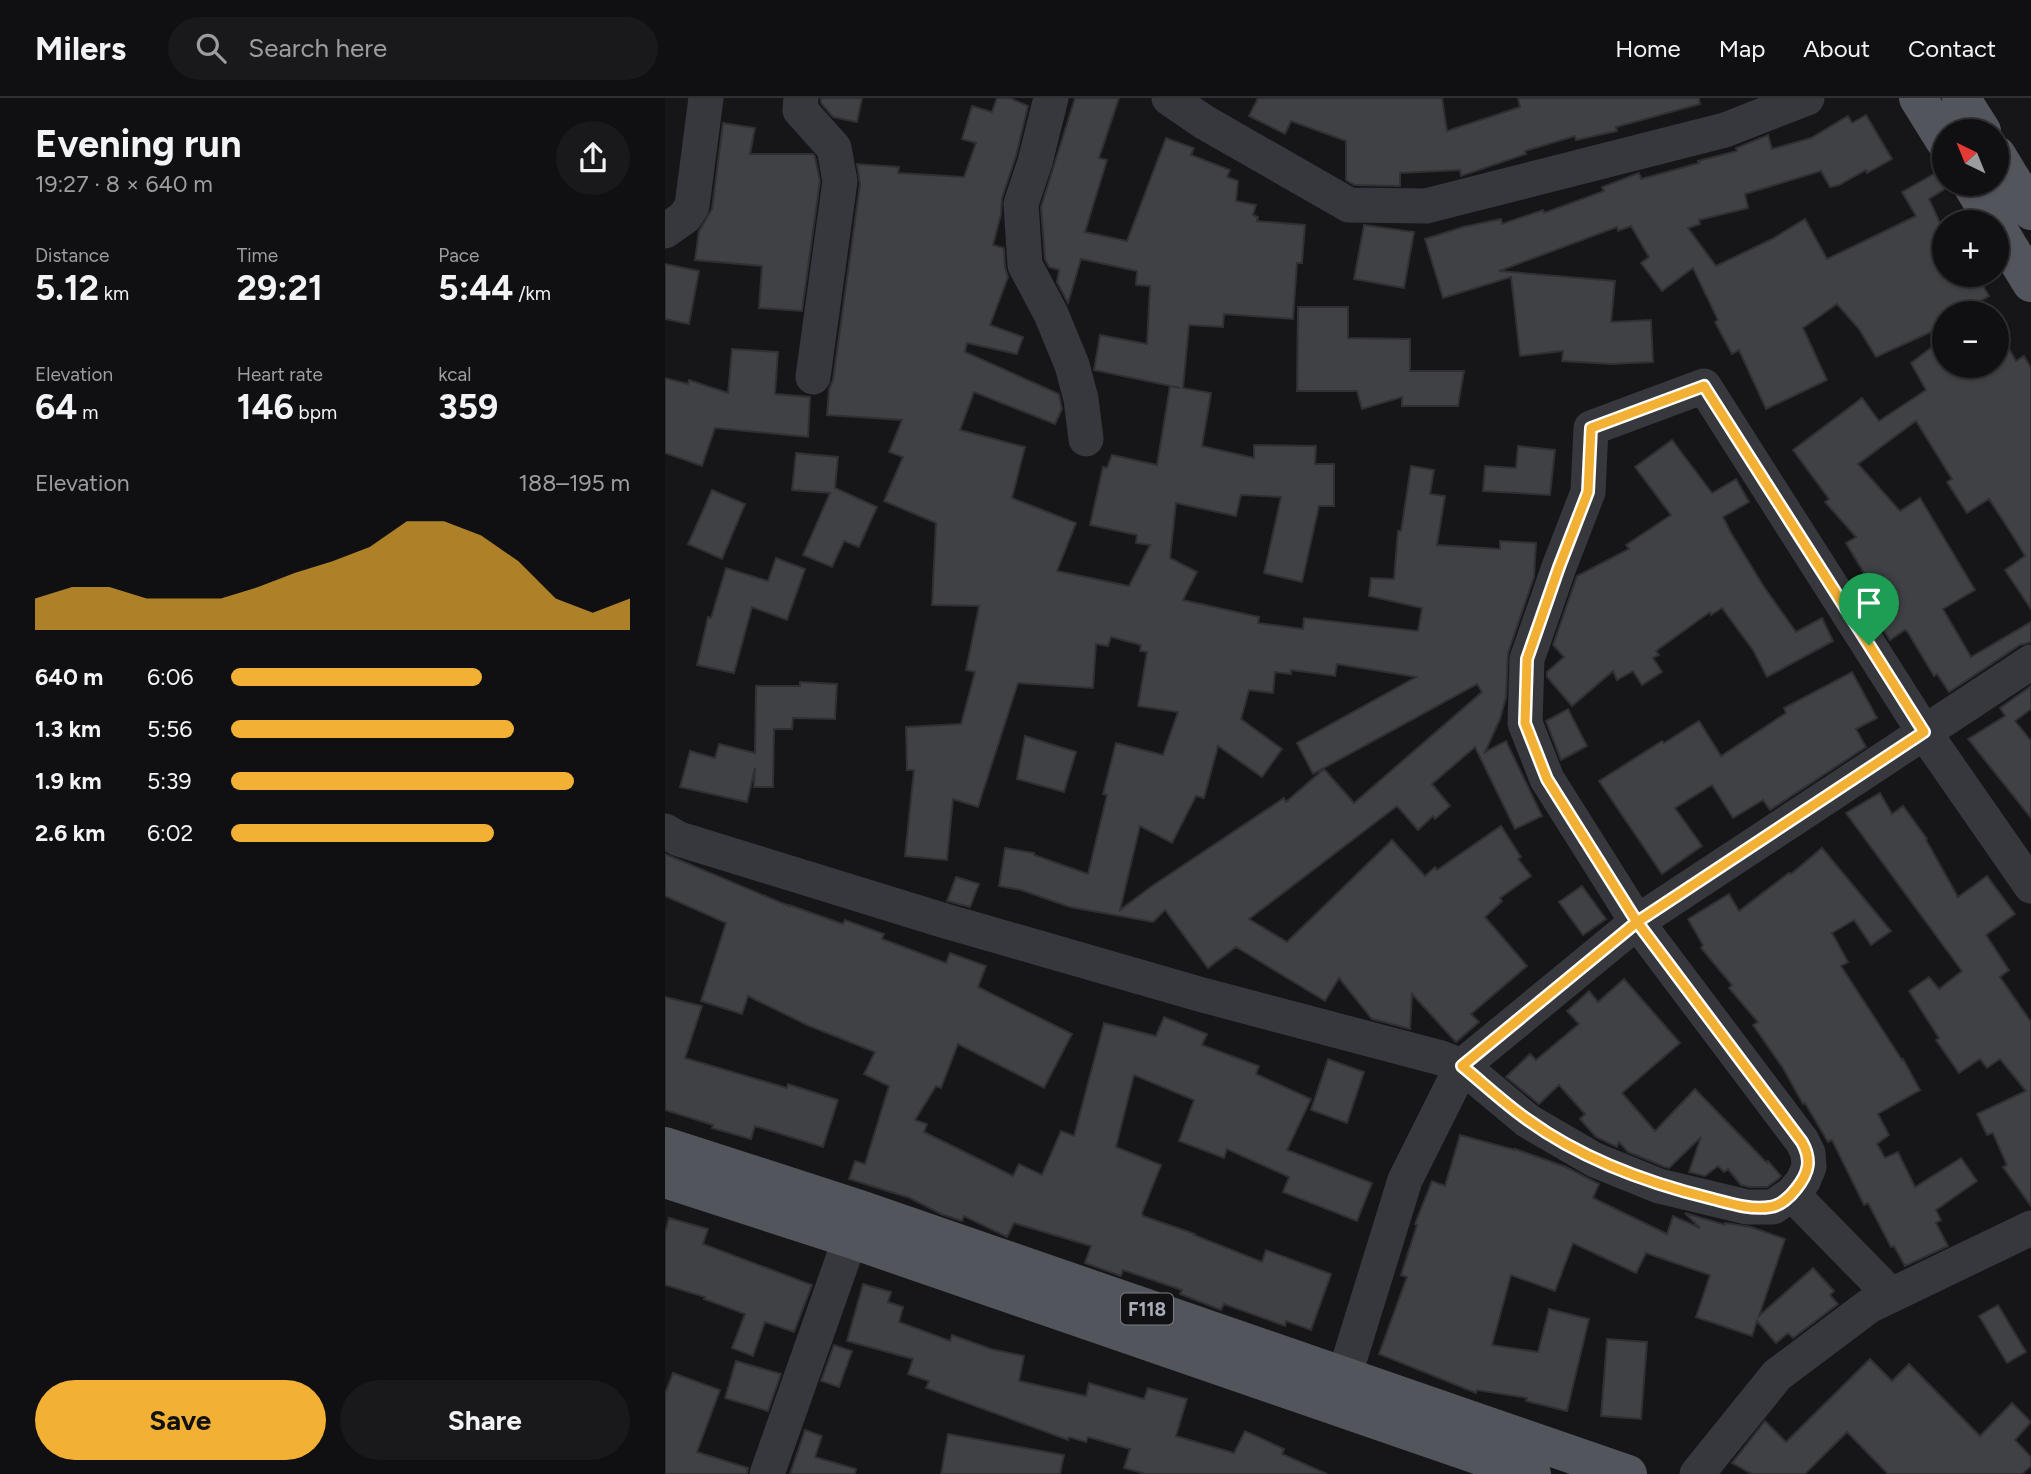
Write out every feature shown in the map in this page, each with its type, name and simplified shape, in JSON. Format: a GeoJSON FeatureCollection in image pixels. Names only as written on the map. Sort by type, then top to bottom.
{"type":"FeatureCollection","features":[{"type":"Feature","properties":{"kind":"main road"},"geometry":{"type":"LineString","coordinates":[[1918,98],[1932,121]]}},
{"type":"Feature","properties":{"kind":"main road"},"geometry":{"type":"LineString","coordinates":[[1961,98],[1974,119]]}},
{"type":"Feature","properties":{"kind":"main road"},"geometry":{"type":"LineString","coordinates":[[2009,175],[2031,211]]}},
{"type":"Feature","properties":{"kind":"main road"},"geometry":{"type":"LineString","coordinates":[[2009,242],[2026,264]]}},
{"type":"Feature","properties":{"kind":"main road","name":"F118"},"geometry":{"type":"LineString","coordinates":[[665,1146],[860,1209],[1628,1474]]}},
{"type":"Feature","properties":{"kind":"main road","name":"F118"},"geometry":{"type":"LineString","coordinates":[[665,1179],[850,1239],[1532,1474]]}},
{"type":"Feature","properties":{"kind":"street"},"geometry":{"type":"LineString","coordinates":[[665,231],[685,216],[692,206],[706,98]]}},
{"type":"Feature","properties":{"kind":"street"},"geometry":{"type":"LineString","coordinates":[[801,98],[800,110],[834,148],[840,181],[814,377]]}},
{"type":"Feature","properties":{"kind":"street"},"geometry":{"type":"LineString","coordinates":[[1051,98],[1021,204],[1025,265],[1051,314],[1072,365],[1081,399],[1086,439]]}},
{"type":"Feature","properties":{"kind":"street"},"geometry":{"type":"LineString","coordinates":[[1168,98],[1204,122],[1349,205],[1426,206],[1725,130],[1807,98]]}},
{"type":"Feature","properties":{"kind":"street"},"geometry":{"type":"LineString","coordinates":[[665,831],[680,839],[955,923],[1199,994],[1417,1051],[1462,1066],[1528,1121],[1595,1160],[1660,1186],[1747,1207],[1773,1207],[1792,1194],[1803,1181],[1809,1167],[1808,1153],[1637,922],[1547,779],[1525,723],[1527,659],[1588,492],[1591,428],[1704,386],[1924,732],[2031,886]]}},
{"type":"Feature","properties":{"kind":"street"},"geometry":{"type":"LineString","coordinates":[[1344,1377],[1405,1180],[1462,1066],[1637,922],[2031,662]]}},
{"type":"Feature","properties":{"kind":"street"},"geometry":{"type":"LineString","coordinates":[[1792,1194],[1891,1295]]}},
{"type":"Feature","properties":{"kind":"street"},"geometry":{"type":"LineString","coordinates":[[1697,1474],[1777,1375],[1869,1306],[2031,1228]]}},
{"type":"Feature","properties":{"kind":"street"},"geometry":{"type":"LineString","coordinates":[[767,1474],[850,1239]]}},
{"type":"Feature","properties":{"kind":"building"},"geometry":{"type":"Polygon","coordinates":[[[821,98],[862,98],[857,122],[833,117],[821,103],[821,98]]]}},
{"type":"Feature","properties":{"kind":"building"},"geometry":{"type":"Polygon","coordinates":[[[997,98],[1010,98],[1028,106],[1002,198],[993,245],[1004,248],[1008,277],[990,325],[1023,337],[1017,354],[967,343],[965,352],[1059,394],[1062,409],[1055,424],[974,392],[960,430],[1025,447],[1012,498],[1076,523],[1057,571],[1129,586],[1150,545],[1136,543],[1137,535],[1090,525],[1103,467],[1107,468],[1112,455],[1157,465],[1170,386],[1180,388],[1094,370],[1100,335],[1147,344],[1150,286],[1136,285],[1137,271],[1081,259],[1068,303],[1057,282],[1059,270],[1049,267],[1045,259],[1041,207],[1075,98],[1119,98],[1099,158],[1107,160],[1085,232],[1127,241],[1166,138],[1194,148],[1191,155],[1230,170],[1227,177],[1238,181],[1236,201],[1256,205],[1253,215],[1258,217],[1257,221],[1305,225],[1302,263],[1297,263],[1293,319],[1224,314],[1223,327],[1189,325],[1183,388],[1211,393],[1202,446],[1254,458],[1254,445],[1316,446],[1315,464],[1334,464],[1334,506],[1319,506],[1302,582],[1264,573],[1281,497],[1241,495],[1236,516],[1176,503],[1170,558],[1197,572],[1183,600],[1259,617],[1258,623],[1303,629],[1304,618],[1418,631],[1422,608],[1369,596],[1371,578],[1394,579],[1398,531],[1401,531],[1411,466],[1434,470],[1430,494],[1445,496],[1437,545],[1500,549],[1500,541],[1536,543],[1534,577],[1508,653],[1506,697],[1500,719],[1485,752],[1506,741],[1542,816],[1515,829],[1475,747],[1432,784],[1450,806],[1435,819],[1433,816],[1418,830],[1397,806],[1249,919],[1287,942],[1392,840],[1425,876],[1501,826],[1521,857],[1518,859],[1531,876],[1500,898],[1502,901],[1485,917],[1527,966],[1471,1014],[1479,1022],[1456,1042],[1412,994],[1410,1029],[1372,1019],[1339,978],[1325,1001],[1236,947],[1208,968],[1165,910],[1153,922],[1070,907],[1021,890],[999,886],[1005,848],[1034,853],[1088,874],[1116,743],[1163,755],[1178,712],[1138,706],[1147,652],[1140,651],[1141,645],[1111,637],[1108,646],[1096,644],[1093,688],[1018,683],[978,807],[953,799],[947,860],[905,856],[914,770],[907,770],[906,727],[961,724],[975,672],[966,670],[979,606],[932,605],[936,523],[884,501],[903,457],[889,452],[902,420],[827,415],[829,389],[833,380],[860,184],[857,164],[899,167],[898,173],[964,177],[976,143],[962,139],[972,106],[992,112],[997,98]],[[1337,664],[1335,676],[1291,670],[1291,674],[1275,672],[1273,693],[1249,690],[1241,719],[1282,749],[1262,777],[1218,746],[1204,798],[1196,796],[1172,843],[1140,826],[1120,910],[1284,798],[1286,802],[1324,769],[1354,803],[1482,692],[1477,684],[1313,774],[1297,743],[1416,677],[1337,664]]]}},
{"type":"Feature","properties":{"kind":"building"},"geometry":{"type":"Polygon","coordinates":[[[1258,98],[1442,98],[1447,131],[1520,107],[1518,98],[1699,98],[1700,104],[1616,127],[1617,131],[1576,140],[1575,136],[1525,151],[1526,154],[1461,176],[1460,170],[1400,173],[1400,186],[1354,185],[1346,180],[1346,141],[1291,121],[1285,134],[1249,116],[1258,98]]]}},
{"type":"Feature","properties":{"kind":"building"},"geometry":{"type":"Polygon","coordinates":[[[1866,115],[1892,159],[1839,185],[1830,187],[1821,171],[1745,194],[1748,208],[1699,220],[1700,224],[1688,228],[1716,266],[1772,239],[1805,219],[1827,259],[1916,216],[1902,192],[1932,175],[1934,196],[1929,199],[1934,210],[1932,287],[1984,287],[1989,296],[1980,301],[1932,301],[1932,331],[1876,357],[1859,329],[1837,304],[1803,328],[1827,380],[1766,409],[1739,350],[1732,354],[1715,322],[1718,320],[1693,268],[1662,291],[1641,263],[1649,257],[1631,226],[1618,231],[1617,227],[1499,271],[1615,281],[1611,322],[1651,320],[1653,362],[1610,364],[1562,361],[1563,351],[1520,356],[1511,277],[1443,298],[1425,239],[1463,227],[1501,219],[1502,224],[1543,210],[1544,213],[1604,191],[1602,187],[1639,173],[1641,179],[1699,163],[1698,161],[1737,151],[1736,148],[1768,135],[1772,149],[1811,138],[1848,116],[1852,123],[1866,115]]]}},
{"type":"Feature","properties":{"kind":"building"},"geometry":{"type":"Polygon","coordinates":[[[723,123],[755,128],[750,154],[813,154],[815,157],[820,181],[802,311],[759,308],[762,266],[695,260],[699,231],[712,209],[723,123]]]}},
{"type":"Feature","properties":{"kind":"building"},"geometry":{"type":"Polygon","coordinates":[[[1364,225],[1414,232],[1404,288],[1354,279],[1364,225]]]}},
{"type":"Feature","properties":{"kind":"building"},"geometry":{"type":"Polygon","coordinates":[[[665,264],[699,271],[689,324],[665,319],[665,264]]]}},
{"type":"Feature","properties":{"kind":"building"},"geometry":{"type":"Polygon","coordinates":[[[1298,307],[1348,307],[1348,338],[1410,339],[1410,371],[1464,371],[1458,406],[1402,406],[1402,397],[1362,409],[1357,391],[1297,391],[1298,307]]]}},
{"type":"Feature","properties":{"kind":"building"},"geometry":{"type":"Polygon","coordinates":[[[1932,347],[1932,378],[2009,378],[2009,349],[2016,361],[2024,356],[2031,368],[2031,609],[2005,570],[2025,556],[2013,536],[1989,499],[1967,513],[1947,482],[1952,479],[1916,421],[1858,464],[1900,511],[1920,498],[1975,590],[1943,609],[1971,657],[2031,622],[2031,642],[2020,645],[1949,692],[1937,674],[1934,676],[1907,631],[1890,640],[1868,606],[1879,598],[1846,543],[1856,537],[1825,502],[1829,499],[1793,450],[1862,398],[1879,421],[1926,390],[1911,363],[1932,347]]]}},
{"type":"Feature","properties":{"kind":"building"},"geometry":{"type":"Polygon","coordinates":[[[732,349],[778,352],[775,394],[810,397],[808,437],[715,428],[702,466],[665,453],[665,378],[688,384],[689,380],[728,393],[732,349]]]}},
{"type":"Feature","properties":{"kind":"building"},"geometry":{"type":"Polygon","coordinates":[[[1672,440],[1712,493],[1736,479],[1749,502],[1723,517],[1731,533],[1796,632],[1822,618],[1833,641],[1767,677],[1753,650],[1722,608],[1711,615],[1710,612],[1656,651],[1659,655],[1653,658],[1662,672],[1642,685],[1633,671],[1617,680],[1613,671],[1572,706],[1547,677],[1547,672],[1564,657],[1553,645],[1577,576],[1629,549],[1626,545],[1671,515],[1635,467],[1672,440]]]}},
{"type":"Feature","properties":{"kind":"building"},"geometry":{"type":"Polygon","coordinates":[[[1518,446],[1555,450],[1550,495],[1483,491],[1485,466],[1516,468],[1518,446]]]}},
{"type":"Feature","properties":{"kind":"building"},"geometry":{"type":"Polygon","coordinates":[[[796,453],[838,457],[835,488],[877,507],[859,547],[844,541],[832,567],[803,555],[830,493],[792,490],[796,453]]]}},
{"type":"Feature","properties":{"kind":"building"},"geometry":{"type":"Polygon","coordinates":[[[712,490],[745,504],[722,559],[688,544],[712,490]]]}},
{"type":"Feature","properties":{"kind":"building"},"geometry":{"type":"Polygon","coordinates":[[[776,558],[805,569],[787,620],[752,607],[734,673],[697,665],[708,617],[711,618],[726,568],[768,581],[776,558]]]}},
{"type":"Feature","properties":{"kind":"building"},"geometry":{"type":"Polygon","coordinates":[[[1852,672],[1877,718],[1856,729],[1866,747],[1770,810],[1763,800],[1733,818],[1712,785],[1675,808],[1702,846],[1662,874],[1599,781],[1699,721],[1721,756],[1786,713],[1784,708],[1852,672]]]}},
{"type":"Feature","properties":{"kind":"building"},"geometry":{"type":"Polygon","coordinates":[[[800,682],[837,684],[835,719],[793,718],[792,729],[774,729],[773,787],[754,787],[755,768],[747,802],[680,787],[690,751],[715,758],[719,744],[755,753],[756,686],[800,686],[800,682]]]}},
{"type":"Feature","properties":{"kind":"building"},"geometry":{"type":"Polygon","coordinates":[[[2031,686],[2031,709],[2015,721],[2031,741],[2031,818],[1968,739],[2005,716],[2000,708],[2031,686]]]}},
{"type":"Feature","properties":{"kind":"building"},"geometry":{"type":"Polygon","coordinates":[[[1568,709],[1587,746],[1561,760],[1546,721],[1568,709]]]}},
{"type":"Feature","properties":{"kind":"building"},"geometry":{"type":"Polygon","coordinates":[[[1025,736],[1076,752],[1064,792],[1017,779],[1025,736]]]}},
{"type":"Feature","properties":{"kind":"building"},"geometry":{"type":"Polygon","coordinates":[[[1880,793],[1892,814],[1903,806],[1927,839],[1958,897],[1987,876],[2015,914],[1986,935],[2009,970],[2000,977],[2031,1022],[2031,1206],[2003,1167],[2007,1165],[1993,1133],[1987,1135],[1977,1114],[2026,1091],[2000,1059],[1987,1068],[1980,1059],[1959,1073],[1936,1040],[1939,1038],[1909,991],[1929,977],[1939,989],[1962,971],[1846,813],[1880,793]]]}},
{"type":"Feature","properties":{"kind":"building"},"geometry":{"type":"Polygon","coordinates":[[[1822,848],[1891,931],[1871,945],[1854,920],[1832,933],[1848,962],[1841,966],[1903,1059],[1920,1090],[1878,1114],[1889,1135],[1877,1144],[1885,1158],[1898,1152],[1915,1187],[1961,1158],[1977,1181],[1936,1210],[1941,1220],[1936,1223],[1948,1246],[1905,1266],[1894,1246],[1891,1247],[1868,1203],[1864,1205],[1832,1140],[1828,1142],[1753,1025],[1758,1022],[1729,988],[1732,985],[1701,948],[1703,945],[1688,919],[1729,894],[1739,911],[1822,848]]]}},
{"type":"Feature","properties":{"kind":"building"},"geometry":{"type":"Polygon","coordinates":[[[665,854],[789,906],[843,924],[845,920],[884,934],[882,939],[946,963],[950,953],[986,966],[978,987],[1072,1034],[1044,1088],[958,1044],[941,1088],[936,1086],[915,1120],[927,1124],[924,1132],[1013,1176],[1019,1164],[1042,1175],[1061,1131],[1074,1136],[1104,1023],[1156,1036],[1164,1017],[1207,1034],[1202,1045],[1259,1066],[1256,1074],[1311,1099],[1287,1150],[1372,1183],[1357,1221],[1283,1192],[1289,1177],[1227,1149],[1224,1158],[1179,1141],[1194,1100],[1134,1075],[1116,1147],[1161,1165],[1143,1216],[1262,1262],[1266,1250],[1331,1274],[1311,1330],[1286,1321],[1285,1326],[1224,1304],[1221,1310],[1180,1294],[1182,1290],[1123,1270],[1121,1276],[1085,1263],[1091,1246],[1014,1223],[1007,1237],[964,1216],[962,1221],[910,1198],[849,1179],[855,1161],[865,1164],[889,1086],[864,1074],[875,1052],[807,1025],[748,996],[742,1014],[701,1001],[726,923],[665,896],[665,854]]]}},
{"type":"Feature","properties":{"kind":"building"},"geometry":{"type":"Polygon","coordinates":[[[956,877],[979,884],[970,907],[947,901],[956,877]]]}},
{"type":"Feature","properties":{"kind":"building"},"geometry":{"type":"Polygon","coordinates":[[[1582,886],[1606,919],[1583,935],[1559,902],[1582,886]]]}},
{"type":"Feature","properties":{"kind":"building"},"geometry":{"type":"Polygon","coordinates":[[[1624,979],[1680,1043],[1622,1093],[1655,1131],[1695,1089],[1767,1163],[1768,1161],[1781,1176],[1778,1179],[1767,1187],[1749,1187],[1741,1185],[1728,1169],[1724,1172],[1718,1166],[1705,1176],[1689,1172],[1701,1137],[1669,1168],[1665,1167],[1628,1152],[1619,1142],[1617,1147],[1596,1137],[1580,1119],[1585,1114],[1559,1085],[1539,1104],[1506,1077],[1530,1054],[1536,1060],[1579,1024],[1567,1011],[1589,991],[1598,1002],[1624,979]]]}},
{"type":"Feature","properties":{"kind":"building"},"geometry":{"type":"Polygon","coordinates":[[[665,997],[702,1006],[685,1058],[787,1088],[788,1084],[838,1100],[823,1147],[755,1126],[751,1139],[665,1110],[665,997]]]}},
{"type":"Feature","properties":{"kind":"building"},"geometry":{"type":"Polygon","coordinates":[[[1328,1059],[1364,1072],[1347,1123],[1311,1110],[1328,1059]]]}},
{"type":"Feature","properties":{"kind":"building"},"geometry":{"type":"Polygon","coordinates":[[[1460,1135],[1515,1149],[1566,1167],[1599,1184],[1593,1198],[1667,1234],[1673,1216],[1700,1228],[1685,1213],[1725,1225],[1751,1227],[1785,1239],[1759,1316],[1813,1268],[1834,1291],[1830,1295],[1838,1304],[1793,1338],[1788,1333],[1776,1343],[1757,1321],[1752,1336],[1696,1317],[1710,1275],[1646,1253],[1636,1273],[1573,1243],[1555,1291],[1511,1275],[1492,1345],[1538,1352],[1549,1309],[1589,1319],[1567,1411],[1526,1401],[1527,1398],[1477,1390],[1476,1393],[1379,1354],[1407,1277],[1401,1275],[1417,1225],[1415,1224],[1432,1181],[1445,1186],[1460,1135]]]}},
{"type":"Feature","properties":{"kind":"building"},"geometry":{"type":"Polygon","coordinates":[[[669,1218],[708,1229],[703,1244],[812,1285],[794,1332],[765,1322],[753,1356],[732,1348],[745,1314],[704,1299],[705,1297],[665,1285],[665,1233],[669,1218]]]}},
{"type":"Feature","properties":{"kind":"building"},"geometry":{"type":"Polygon","coordinates":[[[863,1284],[891,1292],[888,1302],[903,1307],[899,1322],[950,1341],[952,1335],[991,1349],[1024,1356],[1019,1381],[1086,1396],[1089,1383],[1144,1399],[1148,1388],[1187,1399],[1176,1436],[1234,1453],[1245,1431],[1284,1449],[1282,1454],[1327,1474],[1146,1474],[1124,1468],[1130,1449],[1088,1437],[1086,1442],[1069,1437],[1068,1440],[926,1388],[929,1381],[908,1374],[913,1359],[847,1341],[863,1284]]]}},
{"type":"Feature","properties":{"kind":"building"},"geometry":{"type":"Polygon","coordinates":[[[1998,1305],[2026,1352],[2007,1363],[1979,1316],[1998,1305]]]}},
{"type":"Feature","properties":{"kind":"building"},"geometry":{"type":"Polygon","coordinates":[[[1607,1339],[1647,1342],[1641,1419],[1601,1416],[1607,1339]]]}},
{"type":"Feature","properties":{"kind":"building"},"geometry":{"type":"Polygon","coordinates":[[[834,1345],[852,1351],[839,1387],[821,1381],[834,1345]]]}},
{"type":"Feature","properties":{"kind":"building"},"geometry":{"type":"Polygon","coordinates":[[[1870,1359],[1892,1381],[1909,1364],[1980,1436],[2012,1403],[2031,1422],[2015,1440],[2031,1457],[2031,1466],[2022,1474],[1888,1474],[1847,1432],[1805,1474],[1752,1474],[1732,1463],[1765,1421],[1786,1442],[1870,1359]]]}},
{"type":"Feature","properties":{"kind":"building"},"geometry":{"type":"Polygon","coordinates":[[[736,1361],[781,1374],[768,1411],[725,1398],[736,1361]]]}},
{"type":"Feature","properties":{"kind":"building"},"geometry":{"type":"Polygon","coordinates":[[[673,1373],[720,1390],[697,1452],[748,1468],[747,1474],[665,1474],[665,1394],[673,1373]]]}},
{"type":"Feature","properties":{"kind":"building"},"geometry":{"type":"Polygon","coordinates":[[[805,1430],[822,1436],[815,1457],[856,1469],[855,1474],[790,1474],[805,1430]]]}},
{"type":"Feature","properties":{"kind":"building"},"geometry":{"type":"Polygon","coordinates":[[[948,1434],[1064,1455],[1060,1474],[941,1474],[948,1434]]]}},
{"type":"Feature","properties":{"kind":"route"},"geometry":{"type":"LineString","coordinates":[[1869,645],[1704,386],[1591,428],[1588,492],[1527,659],[1525,723],[1547,779],[1637,922],[1802,1142],[1808,1153],[1809,1167],[1803,1181],[1792,1194],[1773,1207],[1747,1207],[1660,1186],[1595,1160],[1528,1121],[1462,1066],[1637,922],[1924,732],[1869,645]]}}]}
